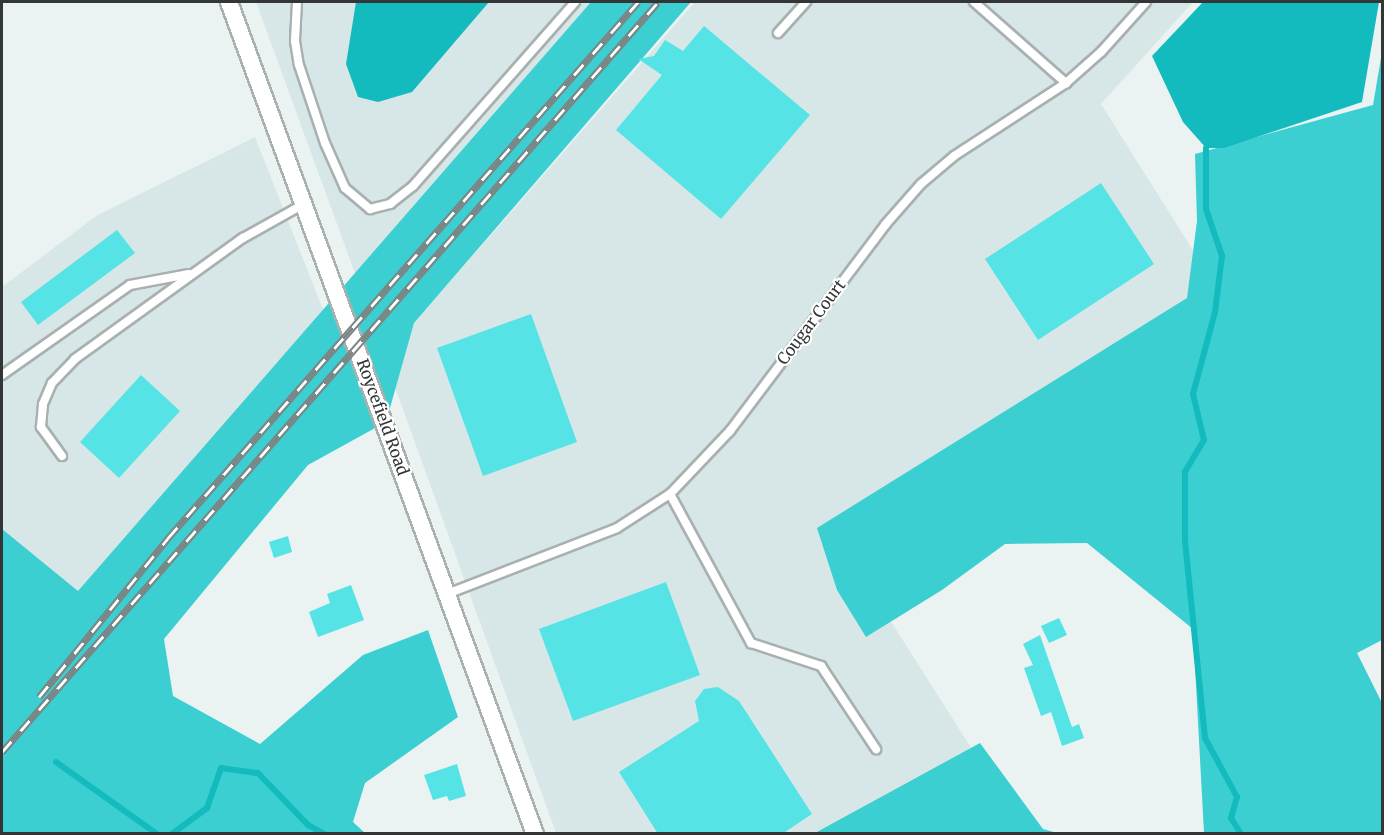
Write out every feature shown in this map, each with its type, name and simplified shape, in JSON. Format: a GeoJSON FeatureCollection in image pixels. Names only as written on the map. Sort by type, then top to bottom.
{"type":"FeatureCollection","features":[{"type":"Feature","properties":{"kind":"street","name":"Roycefield Road"},"geometry":{"type":"LineString","coordinates":[[229,2],[535,834]]}},
{"type":"Feature","properties":{"kind":"lane"},"geometry":{"type":"LineString","coordinates":[[297,2],[296,40],[300,64],[325,143],[345,188],[370,209],[390,204],[413,186],[575,2]]}},
{"type":"Feature","properties":{"kind":"lane"},"geometry":{"type":"LineString","coordinates":[[778,33],[806,2]]}},
{"type":"Feature","properties":{"kind":"lane"},"geometry":{"type":"LineString","coordinates":[[975,2],[1066,83]]}},
{"type":"Feature","properties":{"kind":"lane","name":"Cougar Court"},"geometry":{"type":"LineString","coordinates":[[447,594],[617,528],[670,494],[730,431],[885,225],[921,184],[954,156],[1066,83],[1101,52],[1146,2]]}},
{"type":"Feature","properties":{"kind":"lane"},"geometry":{"type":"LineString","coordinates":[[62,456],[41,427],[43,404],[52,383],[75,359],[192,274],[243,238],[302,205]]}},
{"type":"Feature","properties":{"kind":"lane"},"geometry":{"type":"LineString","coordinates":[[2,375],[130,285],[192,274]]}},
{"type":"Feature","properties":{"kind":"lane"},"geometry":{"type":"LineString","coordinates":[[670,494],[751,643],[821,666],[876,749]]}},
{"type":"Feature","properties":{"kind":"shaded area"},"geometry":{"type":"Polygon","coordinates":[[[256,2],[597,2],[356,276],[256,2]]]}},
{"type":"Feature","properties":{"kind":"shaded area"},"geometry":{"type":"Polygon","coordinates":[[[356,2],[489,2],[412,92],[378,102],[358,97],[346,64],[356,2]]]}},
{"type":"Feature","properties":{"kind":"shaded area"},"geometry":{"type":"Polygon","coordinates":[[[591,2],[691,2],[414,323],[386,422],[308,465],[164,639],[173,696],[260,744],[363,655],[428,630],[458,717],[365,783],[353,822],[365,833],[2,833],[2,529],[78,591],[591,2]]]}},
{"type":"Feature","properties":{"kind":"shaded area"},"geometry":{"type":"Polygon","coordinates":[[[695,2],[1193,2],[1101,104],[1213,282],[831,527],[977,757],[849,833],[556,833],[384,357],[695,2]]]}},
{"type":"Feature","properties":{"kind":"shaded area"},"geometry":{"type":"Polygon","coordinates":[[[1203,2],[1379,2],[1362,102],[1224,148],[1206,148],[1183,122],[1152,56],[1203,2]]]}},
{"type":"Feature","properties":{"kind":"shaded area"},"geometry":{"type":"Polygon","coordinates":[[[1382,52],[1382,640],[1357,653],[1382,703],[1382,833],[1204,833],[1193,629],[1087,543],[1005,544],[942,590],[866,637],[837,590],[817,528],[1187,298],[1197,221],[1195,154],[1373,105],[1382,52]]]}},
{"type":"Feature","properties":{"kind":"shaded area"},"geometry":{"type":"Polygon","coordinates":[[[255,137],[326,317],[76,600],[2,559],[2,287],[96,216],[255,137]]]}},
{"type":"Feature","properties":{"kind":"shaded area"},"geometry":{"type":"Polygon","coordinates":[[[980,743],[1043,829],[1057,833],[815,833],[980,743]]]}},
{"type":"Feature","properties":{"kind":"building"},"geometry":{"type":"Polygon","coordinates":[[[704,26],[810,115],[721,219],[616,130],[662,75],[638,59],[654,56],[665,40],[683,51],[704,26]]]}},
{"type":"Feature","properties":{"kind":"building"},"geometry":{"type":"Polygon","coordinates":[[[1101,183],[1154,264],[1038,340],[985,259],[1101,183]]]}},
{"type":"Feature","properties":{"kind":"building"},"geometry":{"type":"Polygon","coordinates":[[[117,230],[135,253],[38,325],[21,302],[117,230]]]}},
{"type":"Feature","properties":{"kind":"building"},"geometry":{"type":"Polygon","coordinates":[[[531,314],[577,442],[483,476],[437,348],[531,314]]]}},
{"type":"Feature","properties":{"kind":"building"},"geometry":{"type":"Polygon","coordinates":[[[141,375],[180,411],[119,478],[80,442],[141,375]]]}},
{"type":"Feature","properties":{"kind":"building"},"geometry":{"type":"Polygon","coordinates":[[[288,536],[292,552],[274,558],[269,542],[288,536]]]}},
{"type":"Feature","properties":{"kind":"building"},"geometry":{"type":"Polygon","coordinates":[[[666,582],[700,675],[573,721],[539,629],[666,582]]]}},
{"type":"Feature","properties":{"kind":"building"},"geometry":{"type":"Polygon","coordinates":[[[351,585],[364,620],[318,637],[309,612],[330,603],[327,594],[351,585]]]}},
{"type":"Feature","properties":{"kind":"building"},"geometry":{"type":"Polygon","coordinates":[[[1059,618],[1067,635],[1049,643],[1041,626],[1059,618]]]}},
{"type":"Feature","properties":{"kind":"building"},"geometry":{"type":"Polygon","coordinates":[[[1040,635],[1072,727],[1079,724],[1084,738],[1062,746],[1051,712],[1041,716],[1024,668],[1033,665],[1023,644],[1040,635]]]}},
{"type":"Feature","properties":{"kind":"building"},"geometry":{"type":"Polygon","coordinates":[[[718,687],[739,701],[812,814],[782,834],[658,834],[619,772],[699,721],[695,701],[704,689],[718,687]]]}},
{"type":"Feature","properties":{"kind":"building"},"geometry":{"type":"Polygon","coordinates":[[[457,764],[466,796],[449,801],[447,796],[433,800],[424,775],[457,764]]]}},
{"type":"Feature","properties":{"kind":"waterway"},"geometry":{"type":"LineString","coordinates":[[1206,148],[1206,209],[1222,256],[1215,312],[1193,394],[1204,440],[1185,472],[1185,541],[1205,738],[1237,797],[1231,818],[1241,834]]}},
{"type":"Feature","properties":{"kind":"waterway"},"geometry":{"type":"LineString","coordinates":[[56,762],[157,834]]}},
{"type":"Feature","properties":{"kind":"waterway"},"geometry":{"type":"LineString","coordinates":[[172,834],[207,808],[221,768],[258,773],[308,825],[324,834]]}},
{"type":"Feature","properties":{"kind":"railway"},"geometry":{"type":"LineString","coordinates":[[39,697],[168,538],[638,2]]}},
{"type":"Feature","properties":{"kind":"railway"},"geometry":{"type":"LineString","coordinates":[[2,752],[658,2]]}}]}
